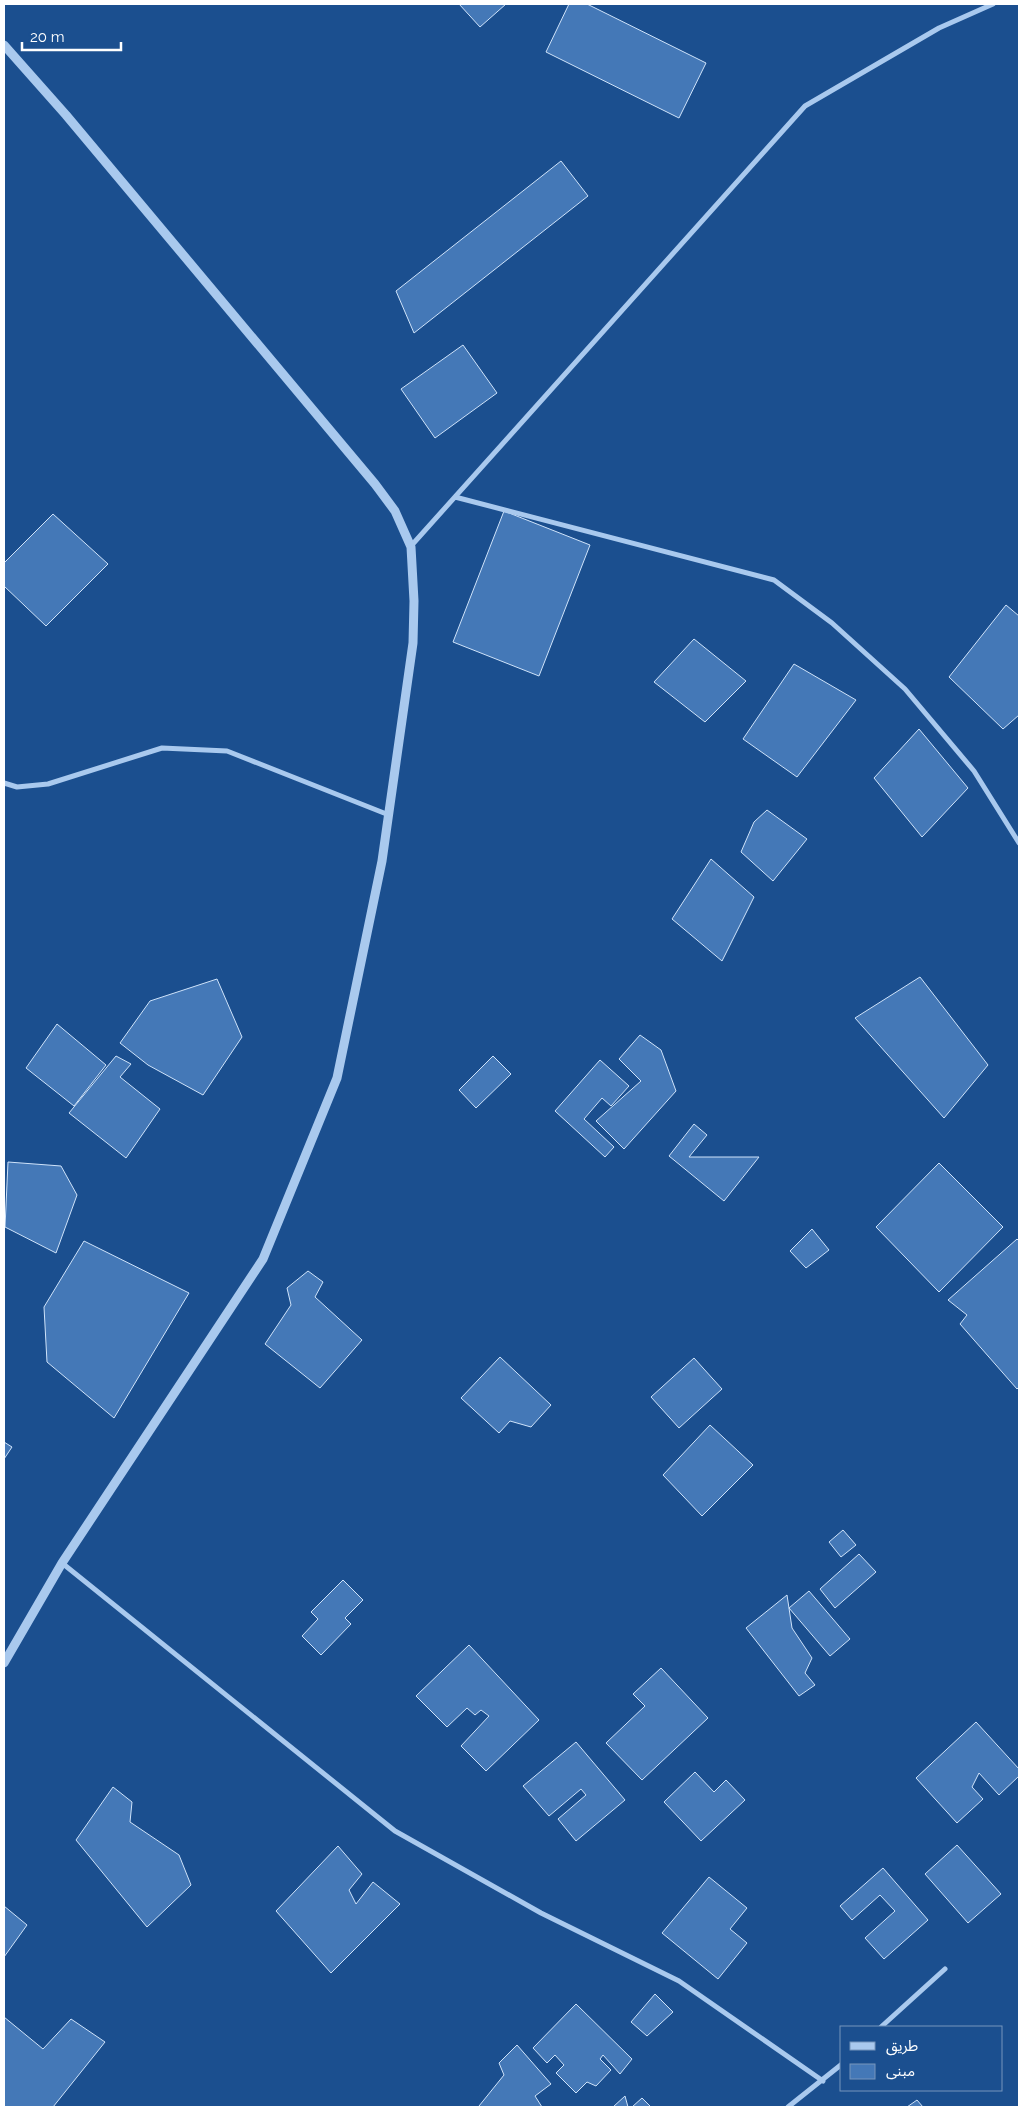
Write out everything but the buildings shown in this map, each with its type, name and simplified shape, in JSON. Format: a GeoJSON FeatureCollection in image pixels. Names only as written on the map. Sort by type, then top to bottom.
{"type":"FeatureCollection","features":[{"type":"Feature","properties":{"kind":"street"},"geometry":{"type":"LineString","coordinates":[[410,547],[805,106],[939,28],[993,4]]}},
{"type":"Feature","properties":{"kind":"street"},"geometry":{"type":"LineString","coordinates":[[4,45],[72,123],[375,484],[395,511],[410,547],[414,601],[413,643],[382,861],[337,1078],[263,1259],[62,1563],[4,1662]]}},
{"type":"Feature","properties":{"kind":"street"},"geometry":{"type":"LineString","coordinates":[[456,497],[774,580],[832,623],[905,689],[974,771],[1019,843]]}},
{"type":"Feature","properties":{"kind":"street"},"geometry":{"type":"LineString","coordinates":[[4,783],[18,787],[48,784],[162,748],[227,751],[389,815]]}},
{"type":"Feature","properties":{"kind":"street"},"geometry":{"type":"LineString","coordinates":[[62,1563],[395,1831],[541,1913],[679,1981],[823,2081]]}},
{"type":"Feature","properties":{"kind":"street"},"geometry":{"type":"LineString","coordinates":[[883,2026],[945,1969]]}},
{"type":"Feature","properties":{"kind":"street"},"geometry":{"type":"LineString","coordinates":[[788,2107],[840,2066]]}}]}
